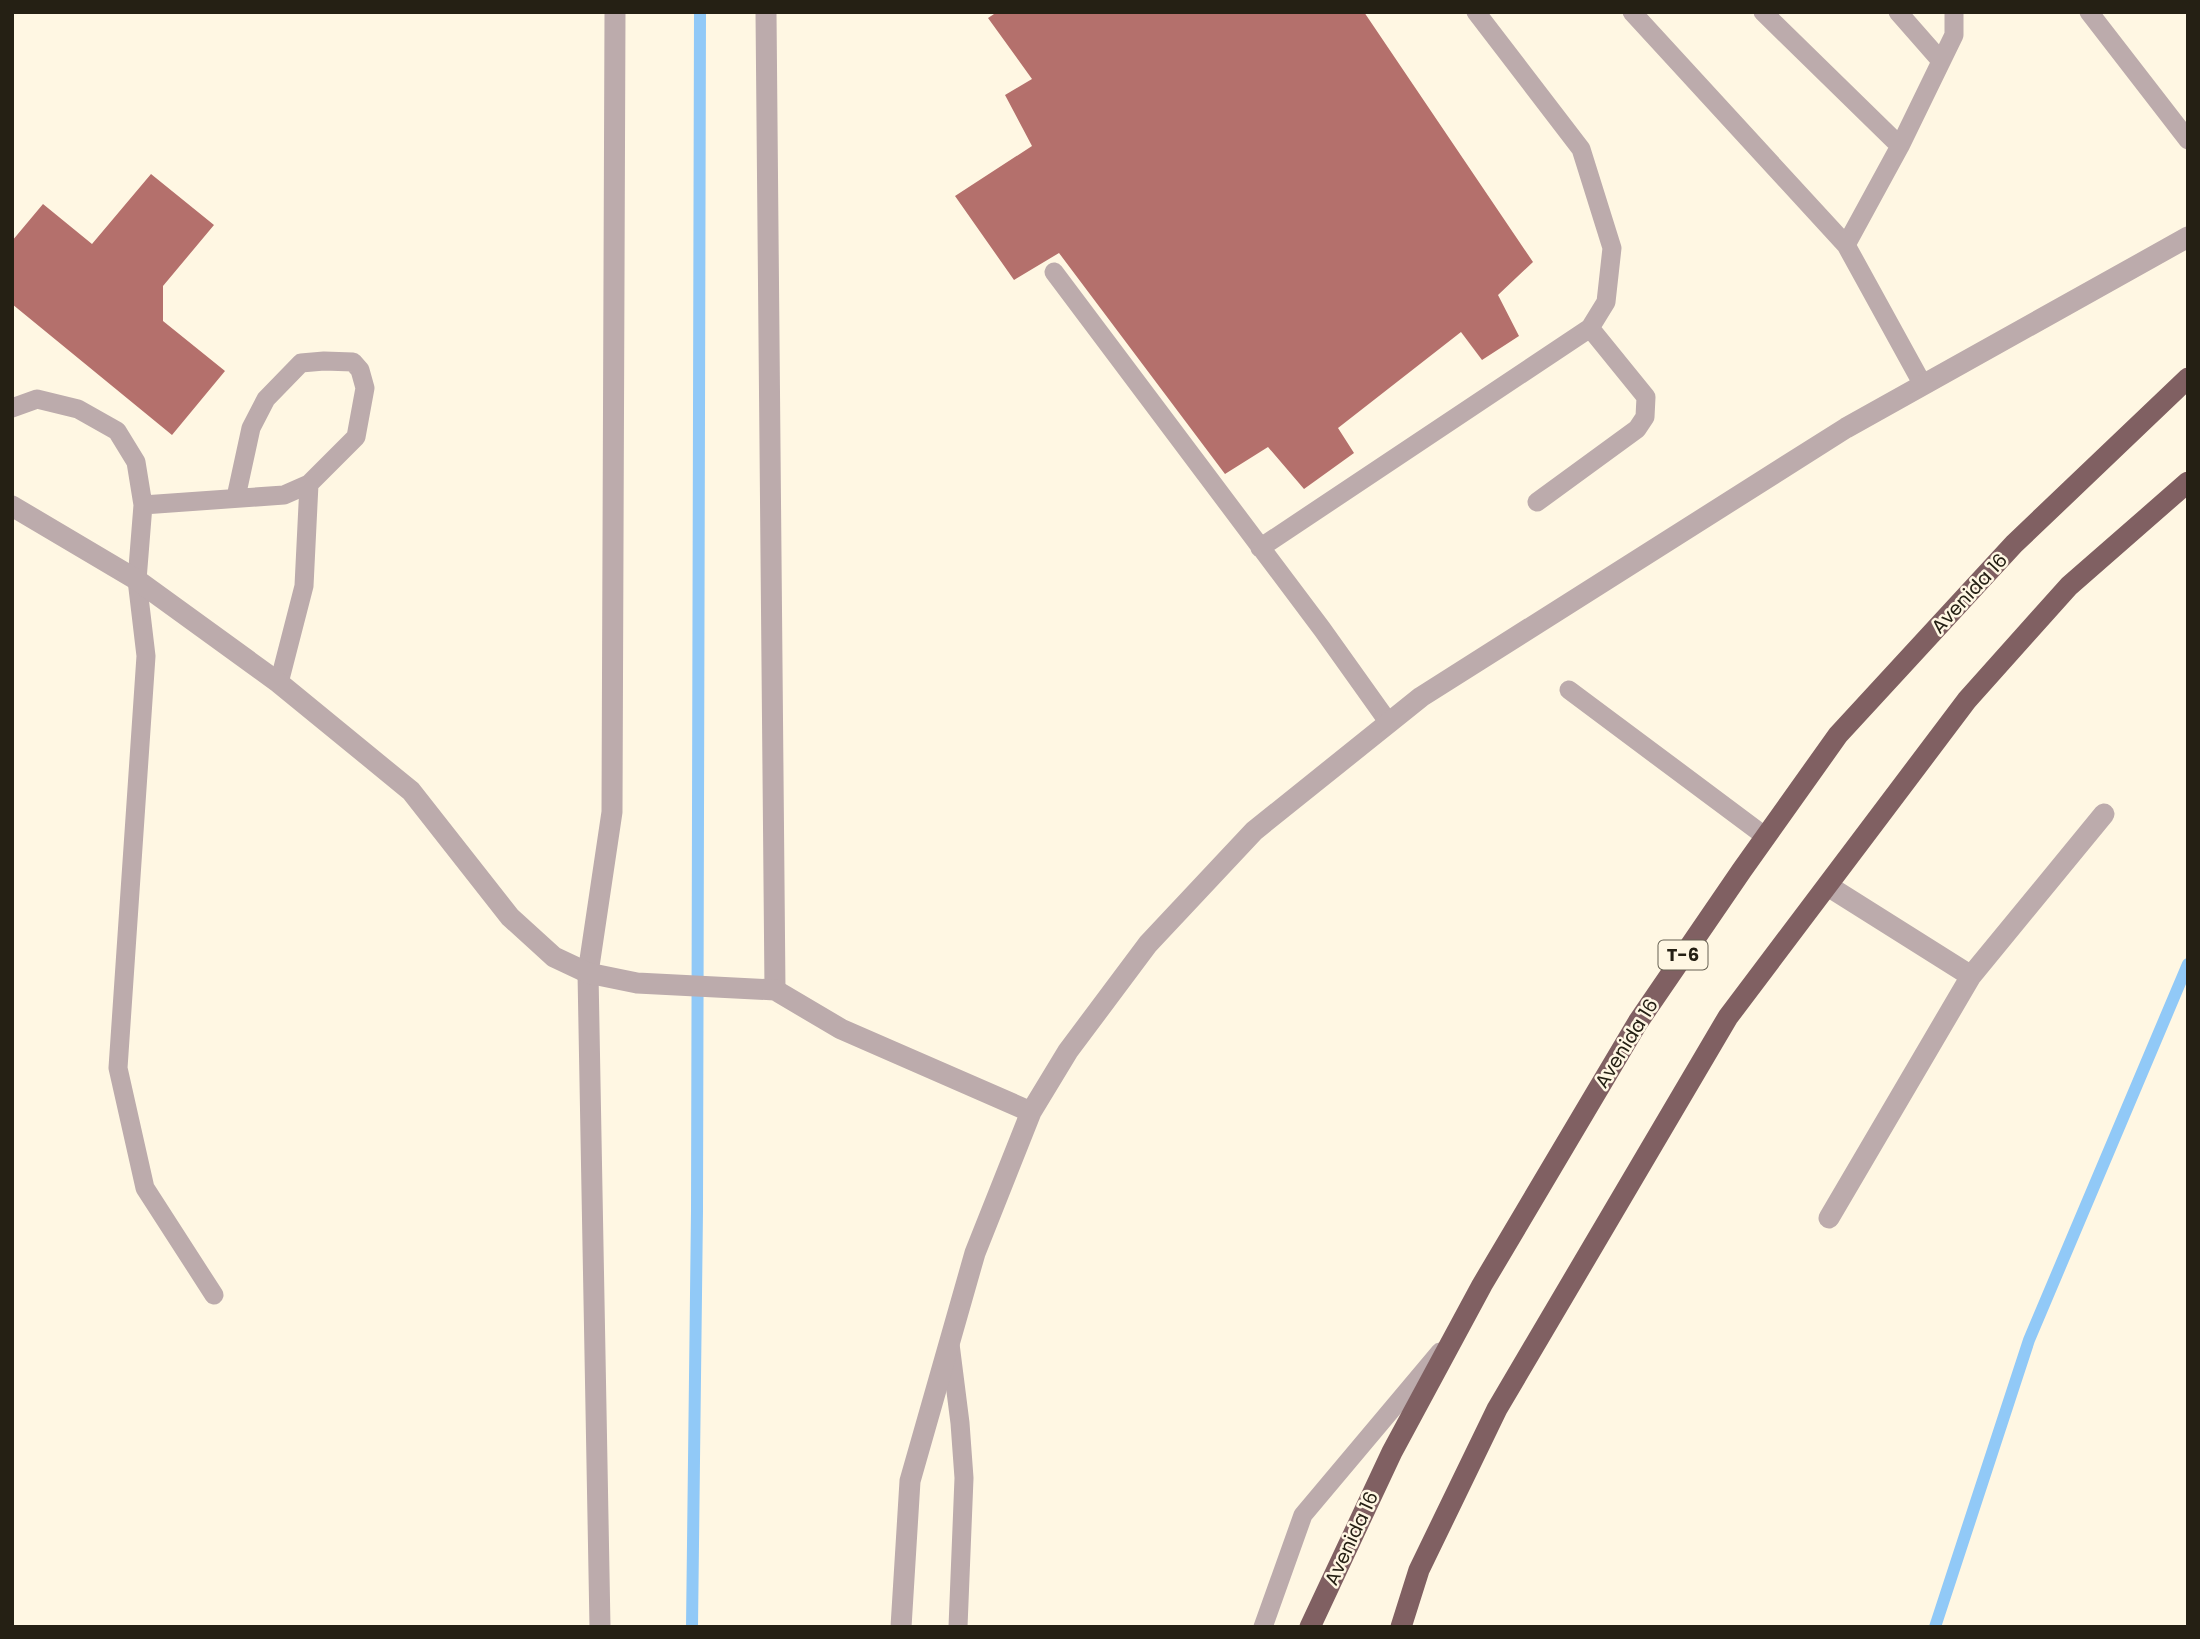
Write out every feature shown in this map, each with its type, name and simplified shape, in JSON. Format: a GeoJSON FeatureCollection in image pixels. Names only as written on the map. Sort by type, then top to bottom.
{"type":"FeatureCollection","features":[{"type":"Feature","properties":{"kind":"highway","name":"Avenida 16"},"geometry":{"type":"LineString","coordinates":[[1310,1627],[1392,1452],[1458,1331],[1637,1021],[1766,837],[1838,735],[2014,544],[2188,378]]}},
{"type":"Feature","properties":{"kind":"highway"},"geometry":{"type":"LineString","coordinates":[[1401,1627],[1419,1570],[1497,1409],[1728,1017],[1967,700],[2070,586],[2188,482]]}},
{"type":"Feature","properties":{"kind":"street"},"geometry":{"type":"LineString","coordinates":[[600,1627],[588,973],[612,812],[615,12]]}},
{"type":"Feature","properties":{"kind":"street"},"geometry":{"type":"LineString","coordinates":[[766,12],[775,990]]}},
{"type":"Feature","properties":{"kind":"street"},"geometry":{"type":"LineString","coordinates":[[901,1627],[911,1481],[975,1253],[1031,1112],[1068,1051],[1148,944],[1254,831],[1421,698],[1846,428],[2188,237]]}},
{"type":"Feature","properties":{"kind":"street"},"geometry":{"type":"LineString","coordinates":[[12,506],[137,580],[279,683],[411,791],[510,917],[554,957],[588,973],[637,983],[775,990],[841,1029],[1031,1112]]}},
{"type":"Feature","properties":{"kind":"street"},"geometry":{"type":"LineString","coordinates":[[1829,1218],[1971,976],[2104,814]]}},
{"type":"Feature","properties":{"kind":"street"},"geometry":{"type":"LineString","coordinates":[[1828,886],[1971,976]]}},
{"type":"Feature","properties":{"kind":"lane"},"geometry":{"type":"LineString","coordinates":[[1261,548],[1590,328],[1606,302],[1612,248],[1581,149],[1476,12]]}},
{"type":"Feature","properties":{"kind":"lane"},"geometry":{"type":"LineString","coordinates":[[1632,12],[1846,245],[1923,385]]}},
{"type":"Feature","properties":{"kind":"lane"},"geometry":{"type":"LineString","coordinates":[[1763,12],[1900,146]]}},
{"type":"Feature","properties":{"kind":"lane"},"geometry":{"type":"LineString","coordinates":[[1898,12],[1941,61]]}},
{"type":"Feature","properties":{"kind":"lane"},"geometry":{"type":"LineString","coordinates":[[1846,245],[1900,146],[1954,35],[1954,12]]}},
{"type":"Feature","properties":{"kind":"lane"},"geometry":{"type":"LineString","coordinates":[[2089,12],[2188,140]]}},
{"type":"Feature","properties":{"kind":"lane"},"geometry":{"type":"LineString","coordinates":[[1054,272],[1389,723]]}},
{"type":"Feature","properties":{"kind":"lane"},"geometry":{"type":"LineString","coordinates":[[1538,502],[1637,429],[1645,417],[1646,397],[1590,328]]}},
{"type":"Feature","properties":{"kind":"lane"},"geometry":{"type":"LineString","coordinates":[[144,505],[285,495],[309,484],[356,437],[365,388],[360,370],[354,362],[324,360],[301,363],[266,399],[251,428],[236,497]]}},
{"type":"Feature","properties":{"kind":"lane"},"geometry":{"type":"LineString","coordinates":[[12,408],[37,399],[78,409],[117,431],[136,462],[144,505],[137,580],[146,656],[118,1068],[145,1188],[214,1295]]}},
{"type":"Feature","properties":{"kind":"lane"},"geometry":{"type":"LineString","coordinates":[[279,683],[304,586],[309,484]]}},
{"type":"Feature","properties":{"kind":"lane"},"geometry":{"type":"LineString","coordinates":[[1569,690],[1766,837]]}},
{"type":"Feature","properties":{"kind":"lane"},"geometry":{"type":"LineString","coordinates":[[1263,1627],[1303,1515],[1458,1331]]}},
{"type":"Feature","properties":{"kind":"lane"},"geometry":{"type":"LineString","coordinates":[[950,1344],[964,1478],[958,1627]]}},
{"type":"Feature","properties":{"kind":"building"},"geometry":{"type":"Polygon","coordinates":[[[997,12],[1364,12],[1533,262],[1498,295],[1519,336],[1482,360],[1461,332],[1338,428],[1354,453],[1304,489],[1268,447],[1225,474],[1059,253],[1014,280],[955,196],[1032,146],[1005,95],[1032,79],[988,18],[997,12]]]}},
{"type":"Feature","properties":{"kind":"building"},"geometry":{"type":"Polygon","coordinates":[[[151,174],[214,225],[163,286],[163,321],[225,371],[172,435],[12,304],[12,241],[43,204],[92,244],[151,174]]]}},
{"type":"Feature","properties":{"kind":"waterway"},"geometry":{"type":"LineString","coordinates":[[692,1627],[697,1211],[700,12]]}},
{"type":"Feature","properties":{"kind":"waterway"},"geometry":{"type":"LineString","coordinates":[[1935,1627],[2029,1340],[2188,964]]}}]}
